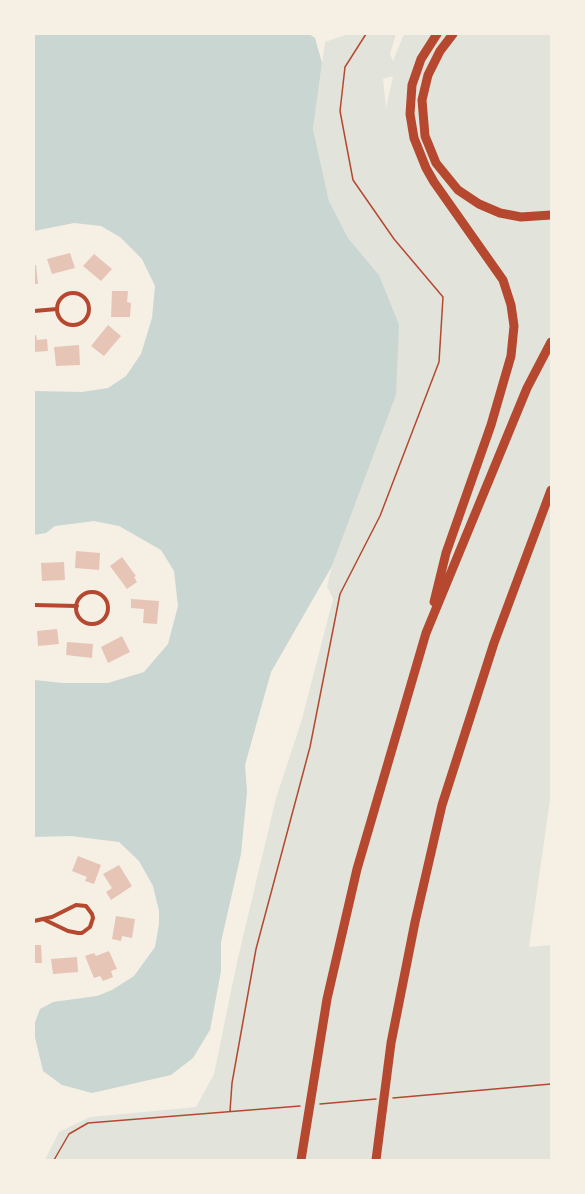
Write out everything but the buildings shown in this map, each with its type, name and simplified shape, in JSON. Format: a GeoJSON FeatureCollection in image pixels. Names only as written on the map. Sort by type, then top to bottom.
{"type":"FeatureCollection","features":[{"type":"Feature","properties":{"kind":"highway"},"geometry":{"type":"LineString","coordinates":[[301,1160],[327,999],[357,869],[426,633],[446,553],[491,425],[511,356],[514,326],[511,305],[503,280],[434,182],[426,168],[414,138],[410,114],[412,85],[421,59],[437,34]]}},
{"type":"Feature","properties":{"kind":"highway"},"geometry":{"type":"LineString","coordinates":[[453,34],[440,51],[428,75],[422,100],[425,136],[436,162],[458,190],[479,204],[500,213],[521,217],[551,215]]}},
{"type":"Feature","properties":{"kind":"highway"},"geometry":{"type":"LineString","coordinates":[[426,633],[527,388],[551,342]]}},
{"type":"Feature","properties":{"kind":"highway"},"geometry":{"type":"LineString","coordinates":[[376,1160],[394,1028],[414,922],[442,805],[494,644],[551,490]]}},
{"type":"Feature","properties":{"kind":"street"},"geometry":{"type":"LineString","coordinates":[[73,293],[83,297],[88,306],[88,312],[83,321],[72,324],[63,321],[57,309],[63,296],[73,293]]}},
{"type":"Feature","properties":{"kind":"street"},"geometry":{"type":"LineString","coordinates":[[34,311],[57,309]]}},
{"type":"Feature","properties":{"kind":"street"},"geometry":{"type":"LineString","coordinates":[[93,592],[103,596],[108,605],[108,611],[102,620],[92,623],[82,620],[79,616],[77,606],[79,599],[83,595],[93,592]]}},
{"type":"Feature","properties":{"kind":"street"},"geometry":{"type":"LineString","coordinates":[[34,605],[77,606]]}},
{"type":"Feature","properties":{"kind":"street"},"geometry":{"type":"LineString","coordinates":[[34,921],[45,920],[76,904],[90,909],[93,918],[90,927],[78,934],[45,920]]}},
{"type":"Feature","properties":{"kind":"path"},"geometry":{"type":"LineString","coordinates":[[230,1111],[232,1083],[256,949],[310,748],[340,594],[380,516],[440,362],[443,297],[394,239],[353,180],[340,111],[344,67],[366,34]]}},
{"type":"Feature","properties":{"kind":"path"},"geometry":{"type":"LineString","coordinates":[[389,1098],[551,1084]]}},
{"type":"Feature","properties":{"kind":"path"},"geometry":{"type":"LineString","coordinates":[[319,1104],[381,1099]]}},
{"type":"Feature","properties":{"kind":"path"},"geometry":{"type":"LineString","coordinates":[[54,1160],[69,1134],[88,1123],[303,1106]]}},
{"type":"Feature","properties":{"kind":"shaded area"},"geometry":{"type":"Polygon","coordinates":[[[35,34],[309,34],[315,38],[322,63],[313,129],[329,201],[348,238],[379,275],[399,325],[396,395],[332,566],[271,672],[245,765],[247,792],[241,854],[221,942],[221,971],[210,1030],[193,1058],[171,1075],[92,1093],[62,1085],[43,1071],[34,1033],[34,1025],[40,1009],[53,1002],[97,996],[112,990],[134,976],[155,947],[159,924],[159,911],[153,886],[139,861],[119,842],[71,836],[34,837],[34,680],[63,683],[108,683],[144,672],[168,644],[178,606],[174,571],[161,550],[119,526],[94,521],[55,526],[46,533],[34,535],[34,391],[82,392],[108,388],[126,376],[141,354],[152,318],[155,286],[142,259],[120,237],[101,226],[74,223],[34,231],[35,34]]]}},
{"type":"Feature","properties":{"kind":"shaded area"},"geometry":{"type":"Polygon","coordinates":[[[348,34],[396,34],[390,54],[393,61],[404,34],[551,34],[551,793],[529,947],[551,945],[551,1160],[45,1160],[59,1132],[90,1117],[196,1107],[214,1074],[237,962],[276,798],[302,719],[333,599],[327,586],[332,566],[396,395],[379,275],[348,238],[329,201],[313,129],[325,42],[348,34]],[[393,76],[383,79],[386,108],[393,76]]]}}]}
